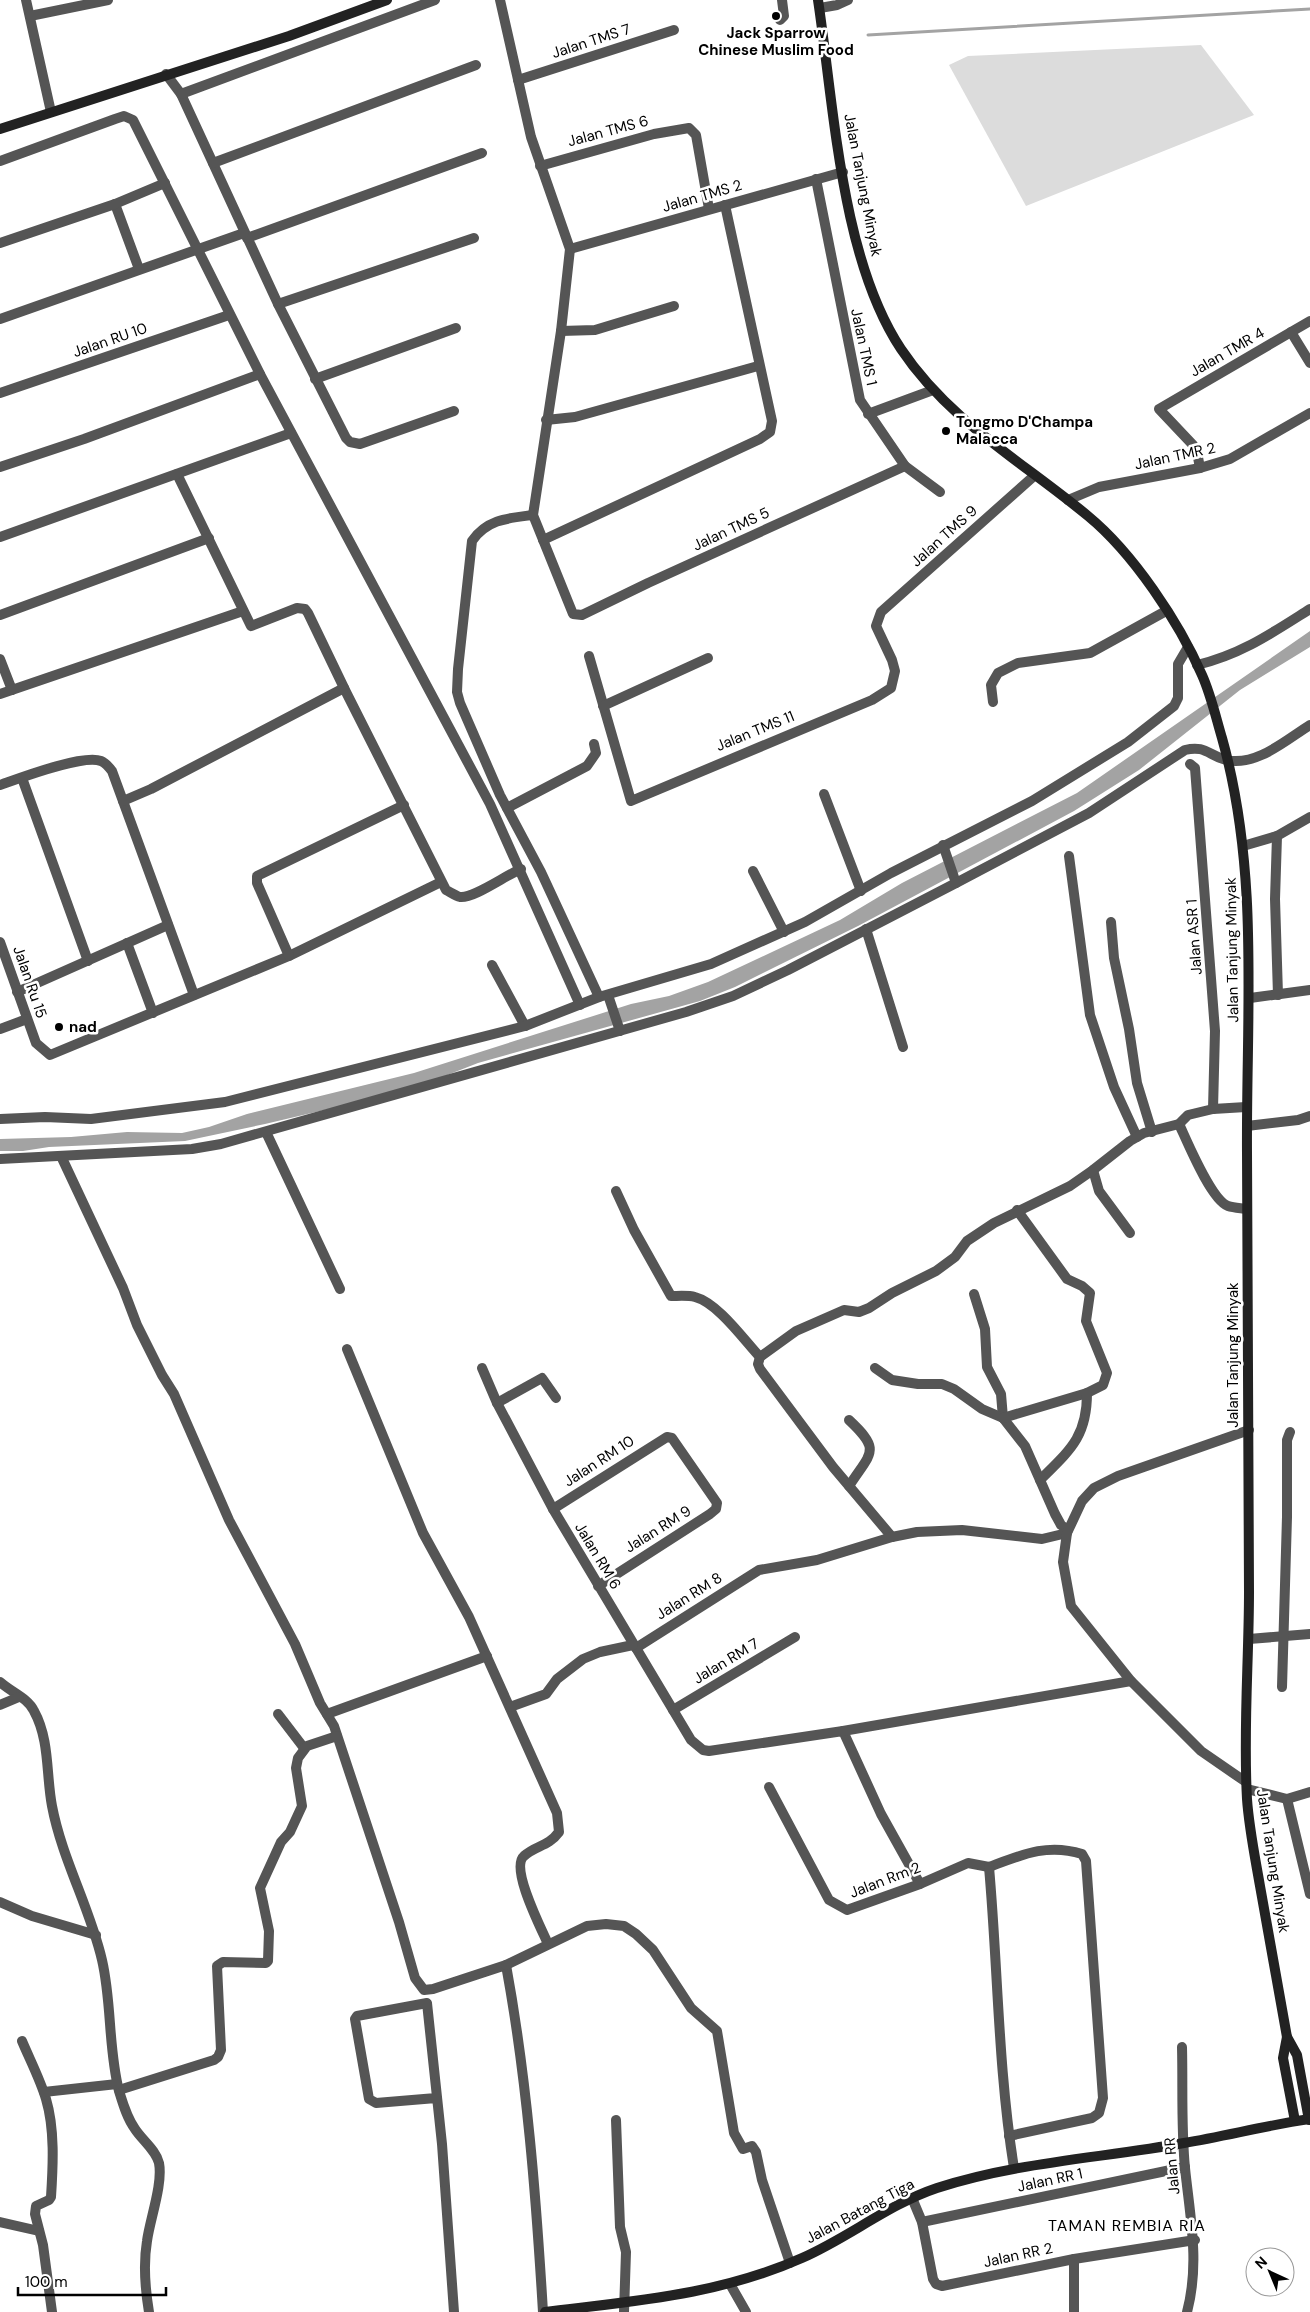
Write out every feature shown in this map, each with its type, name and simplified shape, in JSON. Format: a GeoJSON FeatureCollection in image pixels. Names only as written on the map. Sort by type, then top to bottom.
{"type":"FeatureCollection","features":[{"type":"Feature","properties":{"kind":"main road"},"geometry":{"type":"LineString","coordinates":[[0,130],[166,74],[289,36],[387,0]]}},
{"type":"Feature","properties":{"kind":"main road","name":"Jalan Tanjung Minyak"},"geometry":{"type":"LineString","coordinates":[[819,4],[843,172],[857,242],[878,308],[902,351],[933,390],[967,424],[1068,500],[1100,527],[1123,550],[1166,611],[1188,647],[1205,681],[1227,760],[1243,846],[1250,998],[1246,1107],[1249,1430],[1249,1639],[1246,1785],[1251,1832],[1287,2037]]}},
{"type":"Feature","properties":{"kind":"main road"},"geometry":{"type":"LineString","coordinates":[[1287,2037],[1297,2056],[1310,2119]]}},
{"type":"Feature","properties":{"kind":"main road"},"geometry":{"type":"LineString","coordinates":[[1287,2037],[1284,2058],[1295,2121]]}},
{"type":"Feature","properties":{"kind":"main road","name":"Jalan Batang Tiga"},"geometry":{"type":"LineString","coordinates":[[544,2312],[624,2307],[730,2284],[790,2263],[844,2238],[912,2198],[963,2180],[1014,2168],[1184,2143],[1310,2119]]}},
{"type":"Feature","properties":{"kind":"street"},"geometry":{"type":"LineString","coordinates":[[26,0],[51,112]]}},
{"type":"Feature","properties":{"kind":"street"},"geometry":{"type":"LineString","coordinates":[[30,16],[108,0]]}},
{"type":"Feature","properties":{"kind":"street"},"geometry":{"type":"LineString","coordinates":[[181,94],[436,0]]}},
{"type":"Feature","properties":{"kind":"street"},"geometry":{"type":"LineString","coordinates":[[500,0],[540,166],[570,249],[561,331],[533,515],[543,540],[770,432],[772,421],[758,366],[725,205]]}},
{"type":"Feature","properties":{"kind":"street"},"geometry":{"type":"LineString","coordinates":[[780,20],[784,16],[782,0]]}},
{"type":"Feature","properties":{"kind":"street"},"geometry":{"type":"LineString","coordinates":[[819,4],[837,6],[848,0]]}},
{"type":"Feature","properties":{"kind":"street","name":"Jalan TMS 7"},"geometry":{"type":"LineString","coordinates":[[518,80],[674,30]]}},
{"type":"Feature","properties":{"kind":"street"},"geometry":{"type":"LineString","coordinates":[[213,163],[476,65]]}},
{"type":"Feature","properties":{"kind":"street"},"geometry":{"type":"LineString","coordinates":[[166,74],[181,94],[278,304],[346,438],[360,444],[454,411]]}},
{"type":"Feature","properties":{"kind":"street"},"geometry":{"type":"LineString","coordinates":[[0,160],[124,116],[133,120],[199,248],[229,315],[476,778],[521,869],[580,1005]]}},
{"type":"Feature","properties":{"kind":"street","name":"Jalan TMS 6"},"geometry":{"type":"LineString","coordinates":[[540,166],[654,134],[689,128],[696,135],[709,209]]}},
{"type":"Feature","properties":{"kind":"street"},"geometry":{"type":"LineString","coordinates":[[0,319],[199,248],[245,235],[482,153]]}},
{"type":"Feature","properties":{"kind":"street","name":"Jalan TMS 2"},"geometry":{"type":"LineString","coordinates":[[570,249],[843,172]]}},
{"type":"Feature","properties":{"kind":"street","name":"Jalan TMS 1"},"geometry":{"type":"LineString","coordinates":[[816,180],[860,400],[905,466],[940,492]]}},
{"type":"Feature","properties":{"kind":"street"},"geometry":{"type":"LineString","coordinates":[[0,243],[115,204],[164,182]]}},
{"type":"Feature","properties":{"kind":"street"},"geometry":{"type":"LineString","coordinates":[[115,204],[139,269]]}},
{"type":"Feature","properties":{"kind":"street"},"geometry":{"type":"LineString","coordinates":[[278,304],[474,238]]}},
{"type":"Feature","properties":{"kind":"street"},"geometry":{"type":"LineString","coordinates":[[561,331],[595,330],[674,306]]}},
{"type":"Feature","properties":{"kind":"street","name":"Jalan RU 10"},"geometry":{"type":"LineString","coordinates":[[0,393],[229,315]]}},
{"type":"Feature","properties":{"kind":"street","name":"Jalan TMR 4"},"geometry":{"type":"LineString","coordinates":[[1200,468],[1197,452],[1193,445],[1159,409],[1310,321]]}},
{"type":"Feature","properties":{"kind":"street"},"geometry":{"type":"LineString","coordinates":[[315,379],[456,328]]}},
{"type":"Feature","properties":{"kind":"street"},"geometry":{"type":"LineString","coordinates":[[1291,332],[1310,363]]}},
{"type":"Feature","properties":{"kind":"street"},"geometry":{"type":"LineString","coordinates":[[546,420],[575,417],[758,366]]}},
{"type":"Feature","properties":{"kind":"street"},"geometry":{"type":"LineString","coordinates":[[0,467],[84,440],[260,374]]}},
{"type":"Feature","properties":{"kind":"street"},"geometry":{"type":"LineString","coordinates":[[868,414],[933,390]]}},
{"type":"Feature","properties":{"kind":"street","name":"Jalan TMR 2"},"geometry":{"type":"LineString","coordinates":[[1068,500],[1099,487],[1200,468],[1230,459],[1310,413]]}},
{"type":"Feature","properties":{"kind":"street"},"geometry":{"type":"LineString","coordinates":[[0,537],[292,433]]}},
{"type":"Feature","properties":{"kind":"street","name":"Jalan TMS 5"},"geometry":{"type":"LineString","coordinates":[[543,540],[571,611],[573,614],[582,615],[682,567],[905,466]]}},
{"type":"Feature","properties":{"kind":"street"},"geometry":{"type":"LineString","coordinates":[[177,474],[252,626],[297,608],[305,609],[446,890],[459,897],[472,896],[505,876],[521,869]]}},
{"type":"Feature","properties":{"kind":"street","name":"Jalan TMS 9"},"geometry":{"type":"LineString","coordinates":[[891,688],[895,671],[892,660],[876,626],[881,612],[1034,476]]}},
{"type":"Feature","properties":{"kind":"street"},"geometry":{"type":"LineString","coordinates":[[533,515],[491,522],[478,532],[472,541],[457,692],[460,703],[507,808],[606,997],[620,1028]]}},
{"type":"Feature","properties":{"kind":"street"},"geometry":{"type":"LineString","coordinates":[[0,615],[209,538]]}},
{"type":"Feature","properties":{"kind":"street"},"geometry":{"type":"LineString","coordinates":[[1197,665],[1222,659],[1253,646],[1310,608]]}},
{"type":"Feature","properties":{"kind":"street"},"geometry":{"type":"LineString","coordinates":[[0,694],[243,611]]}},
{"type":"Feature","properties":{"kind":"street"},"geometry":{"type":"LineString","coordinates":[[993,702],[991,685],[998,673],[1018,663],[1090,654],[1166,611]]}},
{"type":"Feature","properties":{"kind":"street"},"geometry":{"type":"LineString","coordinates":[[0,1119],[44,1116],[91,1118],[225,1102],[525,1026],[580,1005],[711,964],[784,932],[944,848],[1040,796],[1128,742],[1174,706],[1178,698],[1178,664],[1188,647]]}},
{"type":"Feature","properties":{"kind":"street"},"geometry":{"type":"LineString","coordinates":[[589,656],[603,706],[708,658]]}},
{"type":"Feature","properties":{"kind":"street"},"geometry":{"type":"LineString","coordinates":[[0,659],[12,690]]}},
{"type":"Feature","properties":{"kind":"street"},"geometry":{"type":"LineString","coordinates":[[123,801],[160,784],[344,688]]}},
{"type":"Feature","properties":{"kind":"street","name":"Jalan TMS 11"},"geometry":{"type":"LineString","coordinates":[[603,706],[631,801],[872,700],[891,688]]}},
{"type":"Feature","properties":{"kind":"street"},"geometry":{"type":"LineString","coordinates":[[0,1159],[192,1149],[221,1144],[733,996],[866,929],[955,879],[1089,813],[1185,750],[1198,747],[1227,760],[1253,759],[1310,725]]}},
{"type":"Feature","properties":{"kind":"street"},"geometry":{"type":"LineString","coordinates":[[507,808],[587,766],[596,752],[594,744]]}},
{"type":"Feature","properties":{"kind":"street"},"geometry":{"type":"LineString","coordinates":[[0,785],[83,760],[101,761],[112,771],[194,995]]}},
{"type":"Feature","properties":{"kind":"street","name":"Jalan ASR 1"},"geometry":{"type":"LineString","coordinates":[[1190,764],[1195,768],[1215,1022],[1212,1110]]}},
{"type":"Feature","properties":{"kind":"street"},"geometry":{"type":"LineString","coordinates":[[476,778],[489,770]]}},
{"type":"Feature","properties":{"kind":"street"},"geometry":{"type":"LineString","coordinates":[[22,778],[88,961]]}},
{"type":"Feature","properties":{"kind":"street"},"geometry":{"type":"LineString","coordinates":[[824,794],[861,891]]}},
{"type":"Feature","properties":{"kind":"street"},"geometry":{"type":"LineString","coordinates":[[289,956],[257,883],[257,876],[404,805]]}},
{"type":"Feature","properties":{"kind":"street"},"geometry":{"type":"LineString","coordinates":[[1243,846],[1277,836],[1310,817]]}},
{"type":"Feature","properties":{"kind":"street"},"geometry":{"type":"LineString","coordinates":[[1277,836],[1275,899],[1278,995]]}},
{"type":"Feature","properties":{"kind":"street"},"geometry":{"type":"LineString","coordinates":[[944,848],[955,879]]}},
{"type":"Feature","properties":{"kind":"street"},"geometry":{"type":"LineString","coordinates":[[1069,856],[1090,1015],[1114,1087],[1137,1137]]}},
{"type":"Feature","properties":{"kind":"street"},"geometry":{"type":"LineString","coordinates":[[753,871],[784,932]]}},
{"type":"Feature","properties":{"kind":"street"},"geometry":{"type":"LineString","coordinates":[[127,943],[153,1012],[289,956],[441,882]]}},
{"type":"Feature","properties":{"kind":"street"},"geometry":{"type":"LineString","coordinates":[[1111,922],[1114,958],[1129,1029],[1137,1084],[1152,1132]]}},
{"type":"Feature","properties":{"kind":"street"},"geometry":{"type":"LineString","coordinates":[[17,992],[168,925]]}},
{"type":"Feature","properties":{"kind":"street"},"geometry":{"type":"LineString","coordinates":[[866,929],[903,1047]]}},
{"type":"Feature","properties":{"kind":"street","name":"Jalan Ru 15"},"geometry":{"type":"LineString","coordinates":[[0,942],[36,1043],[50,1054],[153,1012]]}},
{"type":"Feature","properties":{"kind":"street"},"geometry":{"type":"LineString","coordinates":[[492,965],[525,1026]]}},
{"type":"Feature","properties":{"kind":"street"},"geometry":{"type":"LineString","coordinates":[[1250,998],[1310,990]]}},
{"type":"Feature","properties":{"kind":"street"},"geometry":{"type":"LineString","coordinates":[[0,1029],[27,1019]]}},
{"type":"Feature","properties":{"kind":"street"},"geometry":{"type":"LineString","coordinates":[[1067,1532],[1042,1539],[962,1530],[917,1532],[892,1537],[849,1486],[760,1369],[758,1364],[760,1357],[803,1327],[844,1310],[859,1312],[869,1308],[892,1293],[936,1271],[955,1257],[967,1241],[1017,1210],[1070,1186],[1137,1137],[1179,1124],[1188,1115],[1212,1110],[1246,1107]]}},
{"type":"Feature","properties":{"kind":"street"},"geometry":{"type":"LineString","coordinates":[[1247,1126],[1298,1120],[1310,1116]]}},
{"type":"Feature","properties":{"kind":"street"},"geometry":{"type":"LineString","coordinates":[[1179,1124],[1206,1180],[1218,1199],[1226,1206],[1247,1209]]}},
{"type":"Feature","properties":{"kind":"street"},"geometry":{"type":"LineString","coordinates":[[266,1132],[340,1289]]}},
{"type":"Feature","properties":{"kind":"street"},"geometry":{"type":"LineString","coordinates":[[61,1156],[123,1288],[137,1325],[162,1375],[174,1394],[229,1520],[291,1637],[320,1703],[337,1736],[399,1922],[415,1978],[424,1990],[442,2144],[454,2312]]}},
{"type":"Feature","properties":{"kind":"street"},"geometry":{"type":"LineString","coordinates":[[1094,1170],[1099,1191],[1130,1233]]}},
{"type":"Feature","properties":{"kind":"street"},"geometry":{"type":"LineString","coordinates":[[616,1191],[634,1230],[671,1296],[694,1296],[710,1305],[760,1357]]}},
{"type":"Feature","properties":{"kind":"street"},"geometry":{"type":"LineString","coordinates":[[1003,1418],[1087,1393],[1103,1386],[1107,1372],[1086,1321],[1090,1293],[1082,1286],[1067,1279],[1017,1210]]}},
{"type":"Feature","properties":{"kind":"street"},"geometry":{"type":"LineString","coordinates":[[974,1294],[985,1329],[987,1367],[1001,1394],[1003,1418]]}},
{"type":"Feature","properties":{"kind":"street"},"geometry":{"type":"LineString","coordinates":[[347,1348],[423,1533],[469,1617],[557,1812],[559,1832],[553,1841],[523,1856],[519,1863],[522,1880],[548,1944]]}},
{"type":"Feature","properties":{"kind":"street","name":"Jalan RM 6"},"geometry":{"type":"LineString","coordinates":[[482,1368],[497,1403],[553,1510],[691,1740],[703,1750],[748,1746],[844,1731]]}},
{"type":"Feature","properties":{"kind":"street"},"geometry":{"type":"LineString","coordinates":[[876,1368],[892,1380],[918,1384],[942,1384],[954,1389],[982,1409],[991,1411],[1003,1418],[1019,1437],[1055,1514],[1067,1532]]}},
{"type":"Feature","properties":{"kind":"street"},"geometry":{"type":"LineString","coordinates":[[497,1403],[542,1378],[556,1398]]}},
{"type":"Feature","properties":{"kind":"street"},"geometry":{"type":"LineString","coordinates":[[1040,1480],[1080,1436],[1085,1424],[1087,1393]]}},
{"type":"Feature","properties":{"kind":"street"},"geometry":{"type":"LineString","coordinates":[[848,1420],[862,1432],[871,1445],[871,1454],[849,1486]]}},
{"type":"Feature","properties":{"kind":"street"},"geometry":{"type":"LineString","coordinates":[[1249,1430],[1118,1476],[1101,1484],[1082,1500],[1067,1532],[1064,1544],[1063,1567],[1069,1601],[1131,1681],[1201,1751],[1246,1785],[1286,1799],[1310,1792]]}},
{"type":"Feature","properties":{"kind":"street"},"geometry":{"type":"LineString","coordinates":[[1282,1687],[1287,1440],[1290,1432]]}},
{"type":"Feature","properties":{"kind":"street","name":"Jalan RM 10"},"geometry":{"type":"LineString","coordinates":[[553,1510],[662,1438],[672,1438],[717,1503],[716,1509],[710,1514]]}},
{"type":"Feature","properties":{"kind":"street","name":"Jalan RM 9"},"geometry":{"type":"LineString","coordinates":[[598,1586],[710,1514]]}},
{"type":"Feature","properties":{"kind":"street","name":"Jalan RM 8"},"geometry":{"type":"LineString","coordinates":[[634,1647],[759,1570],[817,1560],[892,1537]]}},
{"type":"Feature","properties":{"kind":"street"},"geometry":{"type":"LineString","coordinates":[[1249,1639],[1310,1634]]}},
{"type":"Feature","properties":{"kind":"street","name":"Jalan RM 7"},"geometry":{"type":"LineString","coordinates":[[673,1710],[796,1636]]}},
{"type":"Feature","properties":{"kind":"street"},"geometry":{"type":"LineString","coordinates":[[510,1707],[546,1694],[556,1679],[583,1659],[600,1652],[634,1647]]}},
{"type":"Feature","properties":{"kind":"street"},"geometry":{"type":"LineString","coordinates":[[327,1714],[486,1656]]}},
{"type":"Feature","properties":{"kind":"street"},"geometry":{"type":"LineString","coordinates":[[920,1884],[881,1814],[844,1731],[1131,1681]]}},
{"type":"Feature","properties":{"kind":"street"},"geometry":{"type":"LineString","coordinates":[[0,1682],[28,1702],[38,1722],[46,1747],[47,1773],[58,1829],[96,1935],[103,1962],[112,2054],[118,2087],[133,2128],[155,2153],[159,2163],[159,2178],[145,2257],[149,2312]]}},
{"type":"Feature","properties":{"kind":"street"},"geometry":{"type":"LineString","coordinates":[[0,1705],[19,1697]]}},
{"type":"Feature","properties":{"kind":"street"},"geometry":{"type":"LineString","coordinates":[[278,1714],[304,1748]]}},
{"type":"Feature","properties":{"kind":"street"},"geometry":{"type":"LineString","coordinates":[[44,2092],[118,2087],[214,2060],[218,2057],[220,2050],[217,1966],[223,1962],[266,1963],[268,1961],[269,1931],[260,1888],[281,1842],[290,1832],[302,1806],[296,1768],[298,1758],[304,1748],[337,1736]]}},
{"type":"Feature","properties":{"kind":"street","name":"Jalan Rm 2"},"geometry":{"type":"LineString","coordinates":[[769,1787],[829,1900],[847,1910],[856,1909],[968,1863],[989,1868]]}},
{"type":"Feature","properties":{"kind":"street"},"geometry":{"type":"LineString","coordinates":[[1286,1799],[1310,1894]]}},
{"type":"Feature","properties":{"kind":"street"},"geometry":{"type":"LineString","coordinates":[[1009,2136],[1092,2118],[1099,2113],[1103,2098],[1086,1860],[1082,1854],[1072,1850],[1036,1849],[989,1868],[995,1933],[998,2032],[1009,2136],[1014,2168]]}},
{"type":"Feature","properties":{"kind":"street"},"geometry":{"type":"LineString","coordinates":[[0,1902],[32,1916],[96,1935]]}},
{"type":"Feature","properties":{"kind":"street"},"geometry":{"type":"LineString","coordinates":[[424,1990],[446,1986],[506,1965],[587,1926],[606,1924],[624,1926],[636,1934],[652,1950],[691,2008],[717,2031],[734,2133],[743,2149],[752,2146],[756,2152],[762,2180],[790,2263]]}},
{"type":"Feature","properties":{"kind":"street"},"geometry":{"type":"LineString","coordinates":[[506,1965],[528,2120],[544,2312]]}},
{"type":"Feature","properties":{"kind":"street"},"geometry":{"type":"LineString","coordinates":[[427,2003],[361,2013],[355,2019],[368,2099],[372,2102],[436,2098]]}},
{"type":"Feature","properties":{"kind":"street"},"geometry":{"type":"LineString","coordinates":[[22,2041],[44,2092],[52,2138],[53,2171],[50,2198],[36,2206],[35,2209],[52,2312]]}},
{"type":"Feature","properties":{"kind":"street","name":"Jalan RR"},"geometry":{"type":"LineString","coordinates":[[1182,2046],[1185,2167],[1195,2240],[1187,2312]]}},
{"type":"Feature","properties":{"kind":"street"},"geometry":{"type":"LineString","coordinates":[[616,2120],[620,2227],[626,2252],[624,2307]]}},
{"type":"Feature","properties":{"kind":"street","name":"Jalan RR 1"},"geometry":{"type":"LineString","coordinates":[[922,2222],[1185,2167]]}},
{"type":"Feature","properties":{"kind":"street"},"geometry":{"type":"LineString","coordinates":[[912,2198],[922,2222]]}},
{"type":"Feature","properties":{"kind":"street"},"geometry":{"type":"LineString","coordinates":[[0,2222],[39,2230]]}},
{"type":"Feature","properties":{"kind":"street","name":"Jalan RR 2"},"geometry":{"type":"LineString","coordinates":[[922,2222],[933,2279],[936,2284],[942,2286],[1074,2259],[1195,2240]]}},
{"type":"Feature","properties":{"kind":"street"},"geometry":{"type":"LineString","coordinates":[[1074,2259],[1074,2312]]}},
{"type":"Feature","properties":{"kind":"street"},"geometry":{"type":"LineString","coordinates":[[730,2284],[746,2312]]}},
{"type":"Feature","properties":{"kind":"shaded area"},"geometry":{"type":"Polygon","coordinates":[[[1201,45],[1254,115],[1026,206],[949,65],[968,56],[1201,45]]]}},
{"type":"Feature","properties":{"kind":"shaded area"},"geometry":{"type":"Polygon","coordinates":[[[1310,631],[1310,647],[1240,690],[1139,770],[1074,811],[858,926],[735,987],[700,1001],[478,1063],[409,1090],[265,1124],[185,1141],[0,1151],[0,1139],[71,1137],[127,1132],[182,1133],[209,1127],[247,1114],[414,1073],[631,1004],[669,996],[708,982],[840,920],[902,883],[1077,793],[1310,631]]]}},
{"type":"Feature","properties":{"kind":"waterway"},"geometry":{"type":"LineString","coordinates":[[868,35],[1310,9]]}},
{"type":"Feature","properties":{"kind":"place","name":"Jack Sparrow Chinese Muslim Food"},"geometry":{"type":"Point","coordinates":[776,16]}},
{"type":"Feature","properties":{"kind":"place","name":"Tongmo D'Champa Malacca"},"geometry":{"type":"Point","coordinates":[946,431]}},
{"type":"Feature","properties":{"kind":"place","name":"nad"},"geometry":{"type":"Point","coordinates":[59,1027]}},
{"type":"Feature","properties":{"kind":"district","name":"TAMAN REMBIA RIA"},"geometry":{"type":"Point","coordinates":[1127,2225]}}]}
